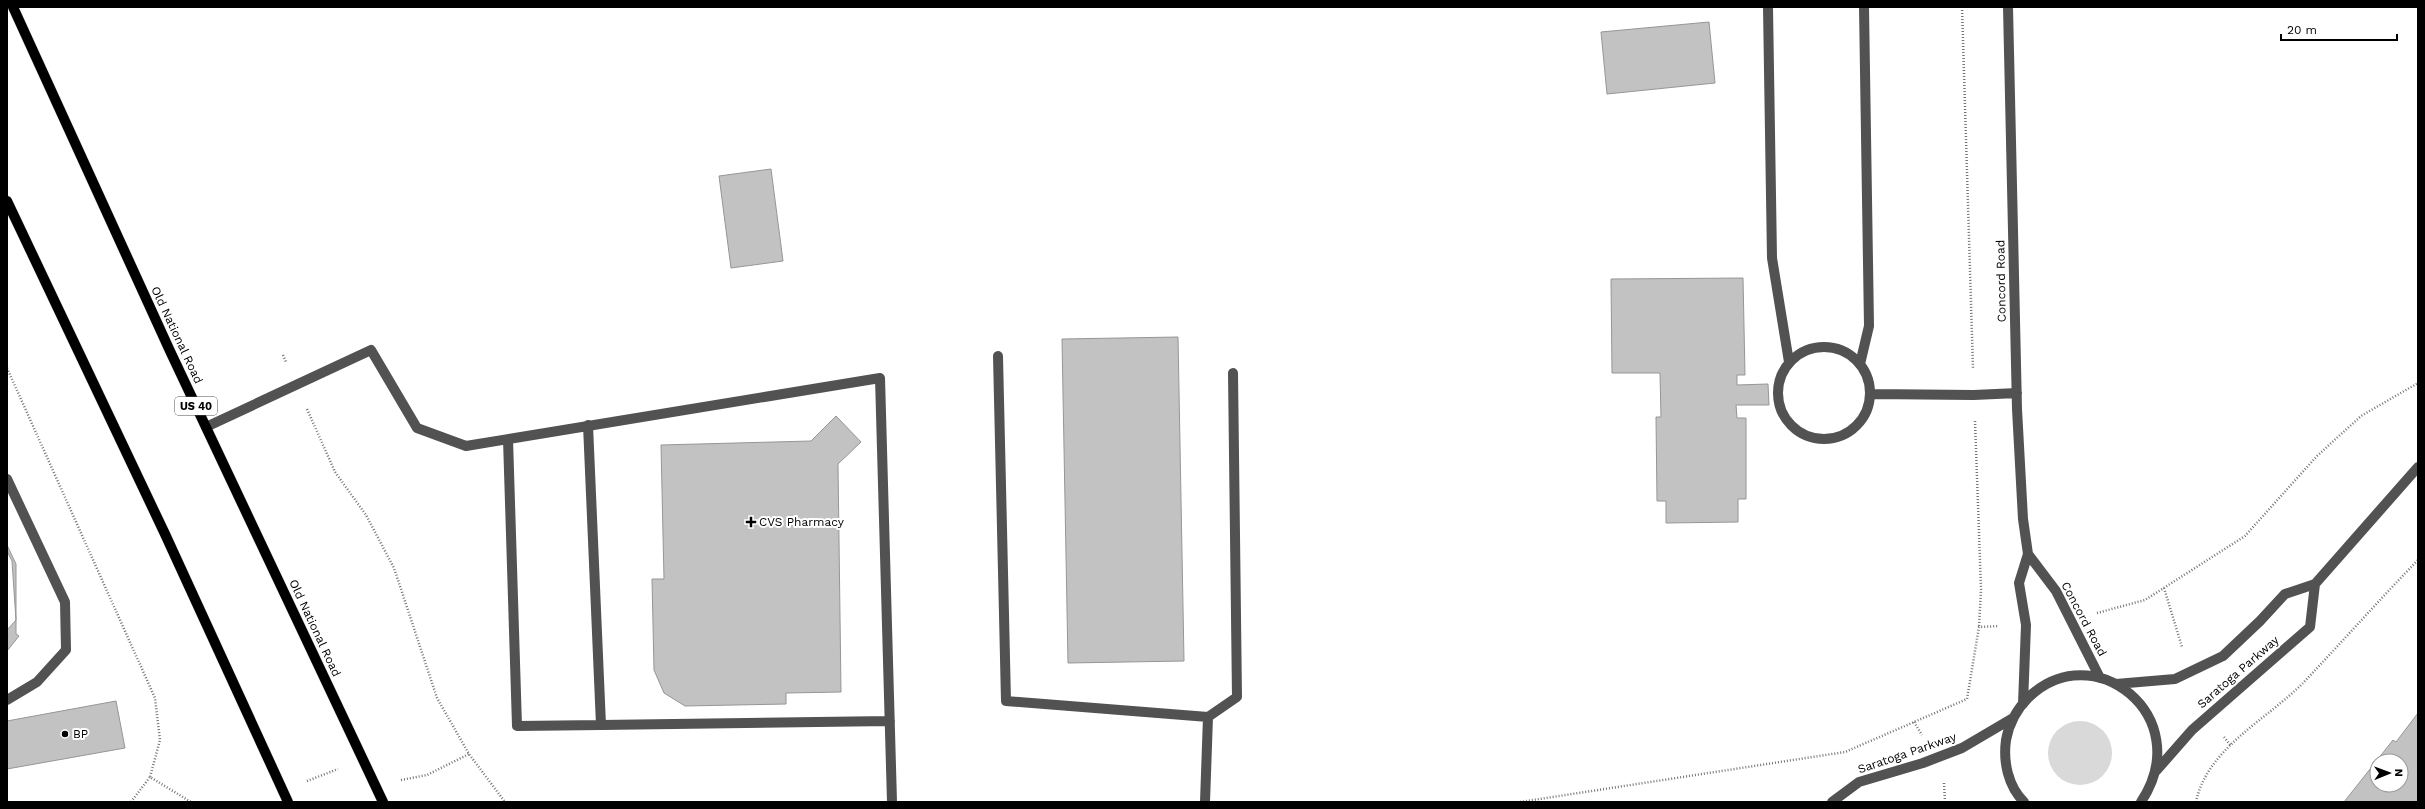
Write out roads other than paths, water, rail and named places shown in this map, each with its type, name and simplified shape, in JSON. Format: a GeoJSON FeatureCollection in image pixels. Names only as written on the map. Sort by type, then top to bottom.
{"type":"FeatureCollection","features":[{"type":"Feature","properties":{"kind":"main road","name":"Old National Road"},"geometry":{"type":"LineString","coordinates":[[13,7],[206,427],[383,802]]}},
{"type":"Feature","properties":{"kind":"main road"},"geometry":{"type":"LineString","coordinates":[[7,201],[165,534],[288,802]]}},
{"type":"Feature","properties":{"kind":"street"},"geometry":{"type":"LineString","coordinates":[[1768,7],[1772,258],[1789,362]]}},
{"type":"Feature","properties":{"kind":"street"},"geometry":{"type":"LineString","coordinates":[[1860,364],[1869,326],[1864,7]]}},
{"type":"Feature","properties":{"kind":"street","name":"Concord Road"},"geometry":{"type":"LineString","coordinates":[[2008,7],[2017,393],[2023,519],[2028,554],[2019,583],[2026,625],[2023,704]]}},
{"type":"Feature","properties":{"kind":"street"},"geometry":{"type":"LineString","coordinates":[[1817,347],[1828,347],[1848,353],[1860,364],[1868,378],[1871,394],[1869,408],[1862,421],[1852,431],[1832,439],[1810,438],[1792,427],[1780,409],[1777,392],[1780,376],[1789,362],[1802,352],[1817,347]]}},
{"type":"Feature","properties":{"kind":"street"},"geometry":{"type":"LineString","coordinates":[[206,427],[371,350],[417,428],[466,446],[880,378],[892,802]]}},
{"type":"Feature","properties":{"kind":"street"},"geometry":{"type":"LineString","coordinates":[[998,356],[1006,701],[1208,717],[1237,697],[1234,374]]}},
{"type":"Feature","properties":{"kind":"street"},"geometry":{"type":"LineString","coordinates":[[1871,394],[1974,395],[2017,393]]}},
{"type":"Feature","properties":{"kind":"street"},"geometry":{"type":"LineString","coordinates":[[588,426],[601,725]]}},
{"type":"Feature","properties":{"kind":"street"},"geometry":{"type":"LineString","coordinates":[[508,439],[517,726],[890,721]]}},
{"type":"Feature","properties":{"kind":"street"},"geometry":{"type":"LineString","coordinates":[[2315,584],[2418,467]]}},
{"type":"Feature","properties":{"kind":"street"},"geometry":{"type":"LineString","coordinates":[[7,479],[65,602],[66,650],[37,682],[7,700]]}},
{"type":"Feature","properties":{"kind":"street","name":"Concord Road"},"geometry":{"type":"LineString","coordinates":[[2028,554],[2056,591],[2100,678]]}},
{"type":"Feature","properties":{"kind":"street","name":"Saratoga Parkway"},"geometry":{"type":"LineString","coordinates":[[2116,684],[2175,679],[2207,666],[2223,656],[2260,621],[2285,594],[2315,584],[2310,626],[2192,730],[2156,771]]}},
{"type":"Feature","properties":{"kind":"street"},"geometry":{"type":"LineString","coordinates":[[2024,802],[2012,785],[2006,768],[2006,740],[2013,718],[2035,691],[2049,683],[2083,676],[2100,678],[2116,684],[2131,693],[2142,706],[2151,721],[2156,737],[2156,771],[2150,787],[2141,802]]}},
{"type":"Feature","properties":{"kind":"street"},"geometry":{"type":"LineString","coordinates":[[1206,802],[1208,717]]}},
{"type":"Feature","properties":{"kind":"street","name":"Saratoga Parkway"},"geometry":{"type":"LineString","coordinates":[[1832,802],[1859,782],[1923,763],[1962,748],[2013,718]]}},
{"type":"Feature","properties":{"kind":"street"},"geometry":{"type":"LineString","coordinates":[[2150,787],[2152,802]]}},
{"type":"Feature","properties":{"kind":"place","name":"CVS Pharmacy"},"geometry":{"type":"Point","coordinates":[751,522]}},
{"type":"Feature","properties":{"kind":"place","name":"BP"},"geometry":{"type":"Point","coordinates":[65,734]}}]}
